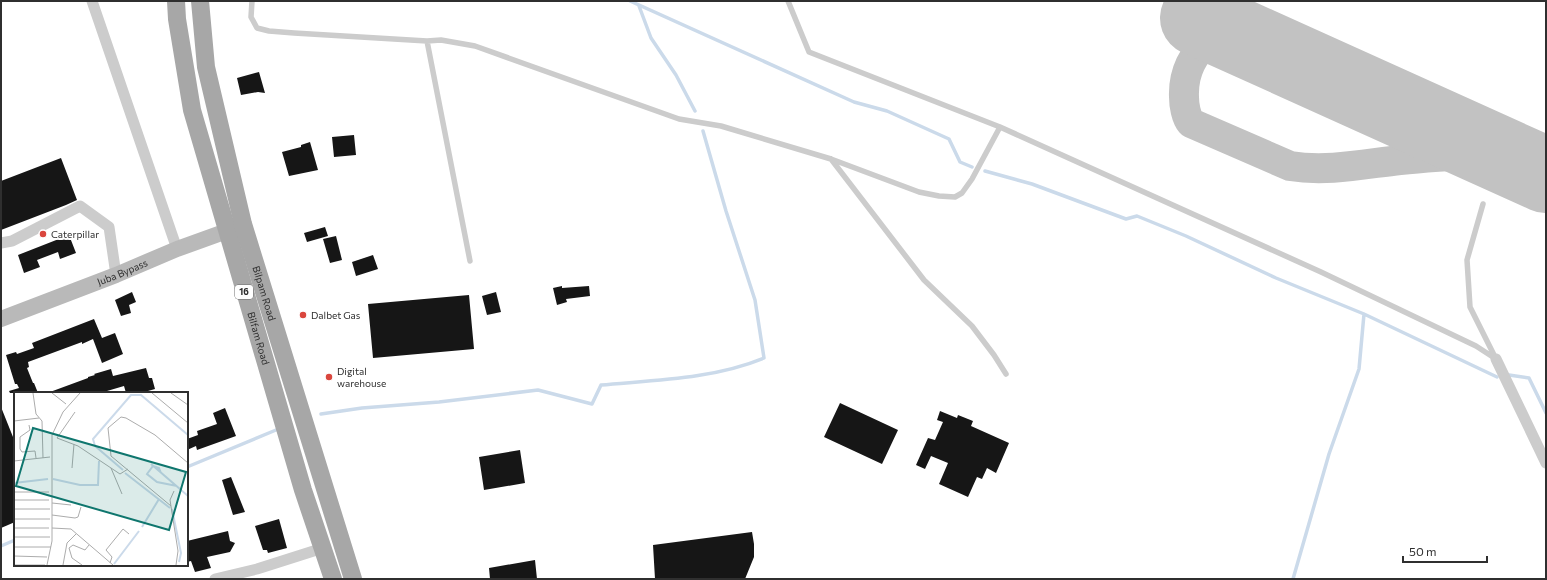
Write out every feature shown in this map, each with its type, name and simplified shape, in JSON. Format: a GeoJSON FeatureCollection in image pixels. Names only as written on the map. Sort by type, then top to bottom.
{"type":"FeatureCollection","features":[{"type":"Feature","properties":{"kind":"main road","name":"Bilfam Road"},"geometry":{"type":"LineString","coordinates":[[176,1],[177,19],[192,110],[296,468],[333,579]]}},
{"type":"Feature","properties":{"kind":"main road","name":"Bilpam Road"},"geometry":{"type":"LineString","coordinates":[[200,1],[206,67],[243,224],[353,579]]}},
{"type":"Feature","properties":{"kind":"main road","name":"Juba Bypass"},"geometry":{"type":"LineString","coordinates":[[1,319],[116,275],[177,249],[238,228],[243,224]]}},
{"type":"Feature","properties":{"kind":"street"},"geometry":{"type":"LineString","coordinates":[[92,1],[177,249]]}},
{"type":"Feature","properties":{"kind":"street"},"geometry":{"type":"LineString","coordinates":[[1,243],[12,241],[80,206],[109,227],[116,275]]}},
{"type":"Feature","properties":{"kind":"street"},"geometry":{"type":"LineString","coordinates":[[1496,359],[1546,463]]}},
{"type":"Feature","properties":{"kind":"street"},"geometry":{"type":"LineString","coordinates":[[215,579],[256,569],[323,548]]}},
{"type":"Feature","properties":{"kind":"lane"},"geometry":{"type":"LineString","coordinates":[[252,1],[251,16],[257,28],[268,31],[428,41],[442,40],[475,46],[679,119],[721,126],[831,159],[919,192],[955,197],[962,193],[972,180],[1000,126]]}},
{"type":"Feature","properties":{"kind":"lane"},"geometry":{"type":"LineString","coordinates":[[788,1],[809,52],[1000,126],[1321,272],[1476,346],[1496,359]]}},
{"type":"Feature","properties":{"kind":"lane"},"geometry":{"type":"LineString","coordinates":[[428,41],[470,261]]}},
{"type":"Feature","properties":{"kind":"lane"},"geometry":{"type":"LineString","coordinates":[[831,159],[924,280],[972,326],[1006,374]]}},
{"type":"Feature","properties":{"kind":"lane"},"geometry":{"type":"LineString","coordinates":[[1483,204],[1467,260],[1470,307],[1496,359]]}},
{"type":"Feature","properties":{"kind":"building"},"geometry":{"type":"Polygon","coordinates":[[[259,72],[265,93],[258,92],[241,95],[237,78],[259,72]]]}},
{"type":"Feature","properties":{"kind":"building"},"geometry":{"type":"Polygon","coordinates":[[[354,135],[356,155],[334,157],[332,137],[354,135]]]}},
{"type":"Feature","properties":{"kind":"building"},"geometry":{"type":"Polygon","coordinates":[[[310,142],[318,170],[289,176],[282,152],[301,147],[301,145],[310,142]]]}},
{"type":"Feature","properties":{"kind":"building"},"geometry":{"type":"Polygon","coordinates":[[[61,158],[77,200],[1,230],[1,181],[61,158]]]}},
{"type":"Feature","properties":{"kind":"building"},"geometry":{"type":"Polygon","coordinates":[[[325,227],[328,236],[307,242],[304,233],[325,227]]]}},
{"type":"Feature","properties":{"kind":"building"},"geometry":{"type":"Polygon","coordinates":[[[69,235],[76,253],[60,259],[58,252],[37,260],[40,267],[24,273],[18,255],[69,235]]]}},
{"type":"Feature","properties":{"kind":"building"},"geometry":{"type":"Polygon","coordinates":[[[336,236],[342,260],[330,263],[323,239],[336,236]]]}},
{"type":"Feature","properties":{"kind":"building"},"geometry":{"type":"Polygon","coordinates":[[[373,255],[378,269],[356,276],[352,262],[373,255]]]}},
{"type":"Feature","properties":{"kind":"building"},"geometry":{"type":"Polygon","coordinates":[[[562,286],[562,288],[589,286],[590,296],[566,299],[567,302],[557,305],[553,288],[562,286]]]}},
{"type":"Feature","properties":{"kind":"building"},"geometry":{"type":"Polygon","coordinates":[[[132,292],[136,302],[129,305],[131,313],[121,316],[115,300],[132,292]]]}},
{"type":"Feature","properties":{"kind":"building"},"geometry":{"type":"Polygon","coordinates":[[[496,292],[501,312],[487,315],[482,296],[496,292]]]}},
{"type":"Feature","properties":{"kind":"building"},"geometry":{"type":"Polygon","coordinates":[[[469,295],[474,349],[373,358],[368,304],[469,295]]]}},
{"type":"Feature","properties":{"kind":"building"},"geometry":{"type":"Polygon","coordinates":[[[94,319],[102,338],[115,333],[123,354],[102,363],[93,339],[82,344],[82,342],[28,362],[29,367],[27,368],[38,392],[10,393],[9,391],[19,388],[17,384],[15,384],[6,355],[16,352],[17,354],[34,348],[32,343],[94,319]]]}},
{"type":"Feature","properties":{"kind":"building"},"geometry":{"type":"Polygon","coordinates":[[[146,368],[149,378],[152,378],[155,389],[144,392],[126,392],[124,386],[107,392],[50,392],[88,378],[95,375],[94,374],[111,369],[113,376],[146,368]]]}},
{"type":"Feature","properties":{"kind":"building"},"geometry":{"type":"Polygon","coordinates":[[[840,403],[898,430],[882,464],[824,437],[840,403]]]}},
{"type":"Feature","properties":{"kind":"building"},"geometry":{"type":"Polygon","coordinates":[[[1,407],[14,440],[14,522],[1,528],[1,407]]]}},
{"type":"Feature","properties":{"kind":"building"},"geometry":{"type":"Polygon","coordinates":[[[225,408],[236,436],[197,450],[196,446],[188,450],[188,439],[198,435],[197,431],[217,424],[213,413],[225,408]]]}},
{"type":"Feature","properties":{"kind":"building"},"geometry":{"type":"Polygon","coordinates":[[[940,411],[957,418],[958,415],[973,421],[971,426],[1009,443],[996,473],[987,468],[982,479],[977,477],[968,497],[939,484],[948,463],[931,456],[925,469],[916,465],[928,438],[935,440],[943,422],[937,420],[940,411]]]}},
{"type":"Feature","properties":{"kind":"building"},"geometry":{"type":"Polygon","coordinates":[[[520,450],[525,483],[484,490],[479,457],[520,450]]]}},
{"type":"Feature","properties":{"kind":"building"},"geometry":{"type":"Polygon","coordinates":[[[231,477],[245,512],[233,515],[222,480],[231,477]]]}},
{"type":"Feature","properties":{"kind":"building"},"geometry":{"type":"Polygon","coordinates":[[[279,519],[287,548],[268,553],[267,550],[263,550],[255,526],[279,519]]]}},
{"type":"Feature","properties":{"kind":"building"},"geometry":{"type":"Polygon","coordinates":[[[228,531],[230,541],[235,543],[230,552],[207,557],[211,568],[195,572],[191,561],[188,562],[188,541],[228,531]]]}},
{"type":"Feature","properties":{"kind":"building"},"geometry":{"type":"Polygon","coordinates":[[[752,532],[754,557],[745,579],[655,579],[653,545],[752,532]]]}},
{"type":"Feature","properties":{"kind":"building"},"geometry":{"type":"Polygon","coordinates":[[[535,560],[537,579],[490,579],[489,568],[535,560]]]}},
{"type":"Feature","properties":{"kind":"waterway"},"geometry":{"type":"LineString","coordinates":[[630,1],[854,102],[887,111],[949,139],[960,162],[972,167]]}},
{"type":"Feature","properties":{"kind":"waterway"},"geometry":{"type":"LineString","coordinates":[[639,6],[651,38],[676,75],[695,111]]}},
{"type":"Feature","properties":{"kind":"waterway"},"geometry":{"type":"LineString","coordinates":[[321,414],[362,408],[439,402],[538,390],[592,404],[601,385],[684,378],[725,370],[764,358],[755,300],[726,211],[703,131]]}},
{"type":"Feature","properties":{"kind":"waterway"},"geometry":{"type":"LineString","coordinates":[[985,171],[1032,184],[1126,219],[1137,216],[1186,236],[1276,278],[1364,314],[1497,377]]}},
{"type":"Feature","properties":{"kind":"waterway"},"geometry":{"type":"LineString","coordinates":[[1293,579],[1329,454],[1359,369],[1364,314]]}},
{"type":"Feature","properties":{"kind":"waterway"},"geometry":{"type":"LineString","coordinates":[[1509,375],[1529,378],[1546,413]]}},
{"type":"Feature","properties":{"kind":"waterway"},"geometry":{"type":"LineString","coordinates":[[188,467],[276,430]]}},
{"type":"Feature","properties":{"kind":"waterway"},"geometry":{"type":"LineString","coordinates":[[1,546],[14,540]]}},
{"type":"Feature","properties":{"kind":"taxiway"},"geometry":{"type":"LineString","coordinates":[[1320,74],[1299,46],[1280,31],[1271,28],[1249,26],[1232,28],[1219,33],[1194,57],[1185,80],[1184,104],[1191,123],[1290,166],[1304,168],[1332,168],[1400,160],[1497,153]]}},
{"type":"Feature","properties":{"kind":"runway"},"geometry":{"type":"LineString","coordinates":[[1198,18],[1546,175]]}},
{"type":"Feature","properties":{"kind":"place","name":"Caterpillar"},"geometry":{"type":"Point","coordinates":[43,234]}},
{"type":"Feature","properties":{"kind":"place","name":"Dalbet Gas"},"geometry":{"type":"Point","coordinates":[303,315]}},
{"type":"Feature","properties":{"kind":"place","name":"Digital warehouse"},"geometry":{"type":"Point","coordinates":[329,377]}}]}
